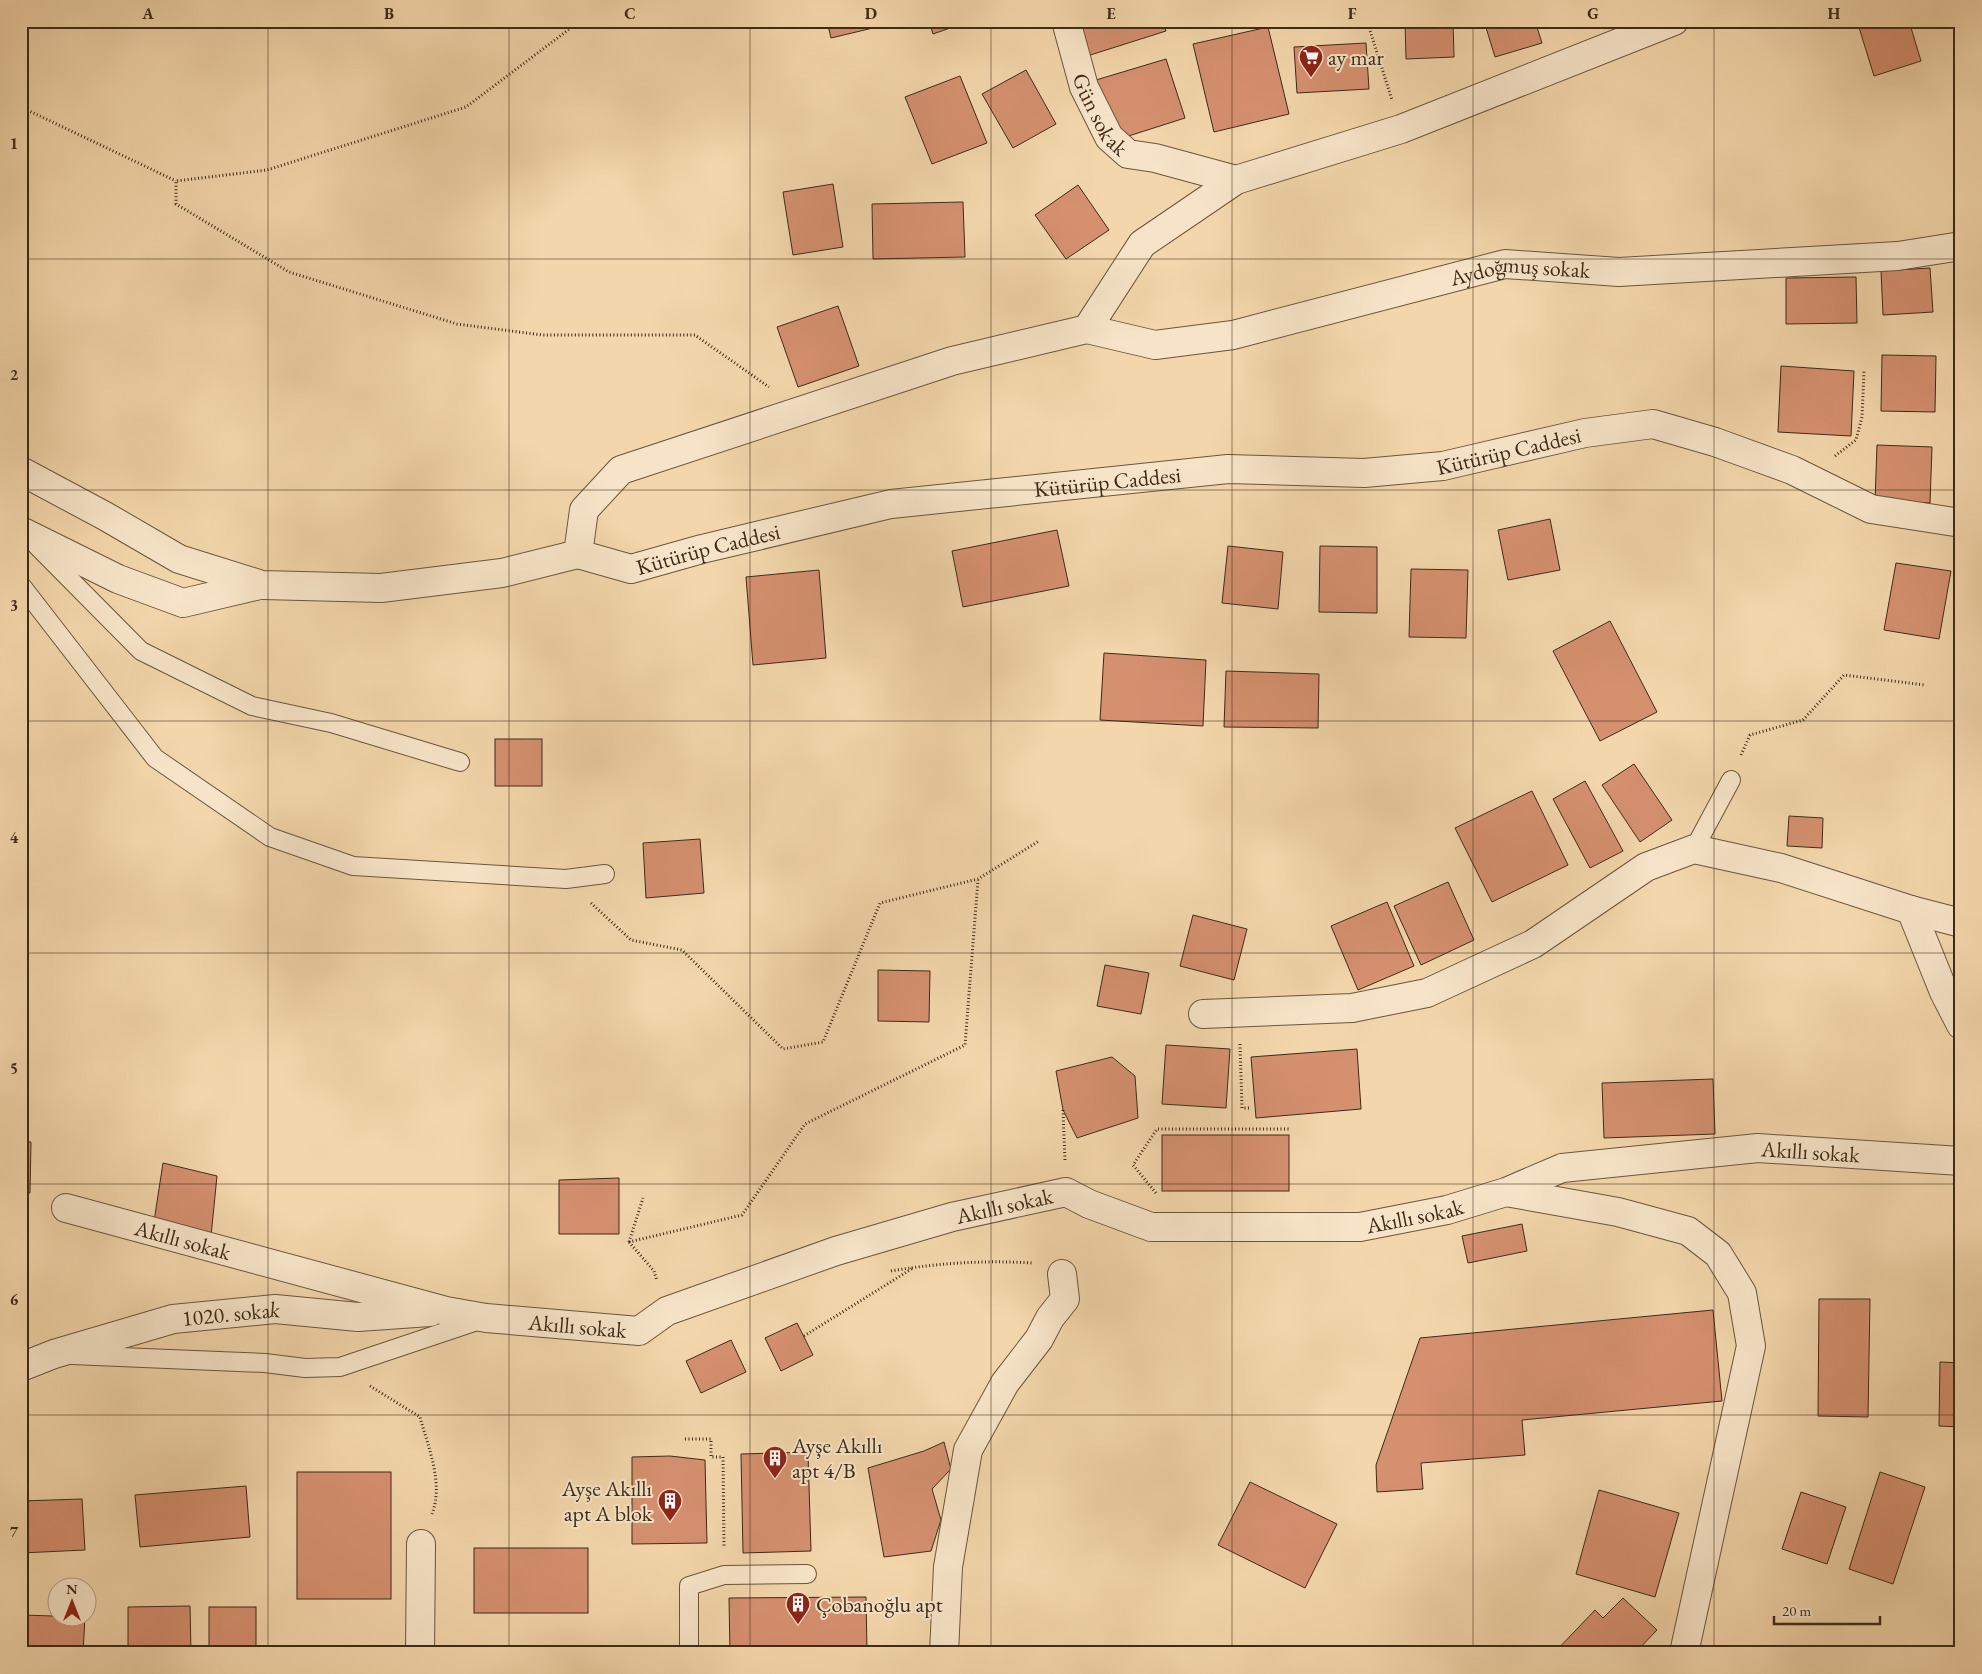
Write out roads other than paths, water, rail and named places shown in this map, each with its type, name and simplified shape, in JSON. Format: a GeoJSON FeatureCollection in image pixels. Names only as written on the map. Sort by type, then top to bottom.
{"type":"FeatureCollection","features":[{"type":"Feature","properties":{"kind":"street","name":"Gün sokak"},"geometry":{"type":"LineString","coordinates":[[1066,21],[1084,87],[1109,137],[1128,154],[1155,158],[1236,180]]}},
{"type":"Feature","properties":{"kind":"street"},"geometry":{"type":"LineString","coordinates":[[22,531],[118,579],[183,603],[262,585],[381,588],[502,573],[578,554],[584,510],[621,470],[952,360],[1086,329],[1142,244],[1236,180],[1401,129],[1674,21]]}},
{"type":"Feature","properties":{"kind":"street","name":"Aydoğmuş sokak"},"geometry":{"type":"LineString","coordinates":[[1086,329],[1155,345],[1232,335],[1505,264],[1619,272],[1898,256],[1961,246]]}},
{"type":"Feature","properties":{"kind":"street","name":"Kütürüp Caddesi"},"geometry":{"type":"LineString","coordinates":[[578,554],[631,568],[702,548],[891,504],[1228,469],[1364,473],[1444,466],[1585,433],[1653,424],[1715,442],[1792,470],[1872,509],[1961,523]]}},
{"type":"Feature","properties":{"kind":"street"},"geometry":{"type":"LineString","coordinates":[[21,471],[179,558],[262,585]]}},
{"type":"Feature","properties":{"kind":"street"},"geometry":{"type":"LineString","coordinates":[[1203,1014],[1352,1008],[1427,993],[1533,944],[1646,867],[1694,849],[1781,868],[1911,910],[1961,923]]}},
{"type":"Feature","properties":{"kind":"street"},"geometry":{"type":"LineString","coordinates":[[1911,910],[1944,992],[1961,1025]]}},
{"type":"Feature","properties":{"kind":"street","name":"Akıllı sokak"},"geometry":{"type":"LineString","coordinates":[[66,1208],[446,1311],[486,1318],[639,1330],[667,1311],[836,1251],[952,1217],[1066,1192],[1089,1204],[1150,1226],[1360,1226],[1447,1210],[1506,1192],[1562,1168],[1758,1148],[1961,1161]]}},
{"type":"Feature","properties":{"kind":"street"},"geometry":{"type":"LineString","coordinates":[[1506,1192],[1618,1212],[1688,1231],[1718,1254],[1742,1293],[1751,1346],[1684,1653]]}},
{"type":"Feature","properties":{"kind":"street"},"geometry":{"type":"LineString","coordinates":[[944,1653],[948,1567],[968,1450],[1005,1383],[1039,1339],[1050,1318],[1065,1299],[1062,1274]]}},
{"type":"Feature","properties":{"kind":"street","name":"1020. sokak"},"geometry":{"type":"LineString","coordinates":[[21,1367],[54,1354],[173,1319],[275,1309],[358,1317],[446,1311]]}},
{"type":"Feature","properties":{"kind":"street"},"geometry":{"type":"LineString","coordinates":[[420,1653],[421,1544]]}},
{"type":"Feature","properties":{"kind":"lane"},"geometry":{"type":"LineString","coordinates":[[22,531],[141,651],[252,706],[330,723],[460,762]]}},
{"type":"Feature","properties":{"kind":"lane"},"geometry":{"type":"LineString","coordinates":[[21,585],[155,758],[270,837],[353,866],[566,879],[605,874]]}},
{"type":"Feature","properties":{"kind":"lane"},"geometry":{"type":"LineString","coordinates":[[1694,849],[1731,780]]}},
{"type":"Feature","properties":{"kind":"lane"},"geometry":{"type":"LineString","coordinates":[[54,1354],[265,1364],[305,1368],[340,1367],[486,1318]]}},
{"type":"Feature","properties":{"kind":"lane"},"geometry":{"type":"LineString","coordinates":[[689,1653],[689,1586],[724,1575],[807,1574]]}},
{"type":"Feature","properties":{"kind":"place","name":"ay mar"},"geometry":{"type":"Point","coordinates":[1311,78]}},
{"type":"Feature","properties":{"kind":"place","name":"Ayşe Akıllı apt 4/B"},"geometry":{"type":"Point","coordinates":[775,1479]}},
{"type":"Feature","properties":{"kind":"place","name":"Ayşe Akıllı apt A blok"},"geometry":{"type":"Point","coordinates":[670,1522]}},
{"type":"Feature","properties":{"kind":"place","name":"Çobanoğlu apt"},"geometry":{"type":"Point","coordinates":[798,1625]}}]}
